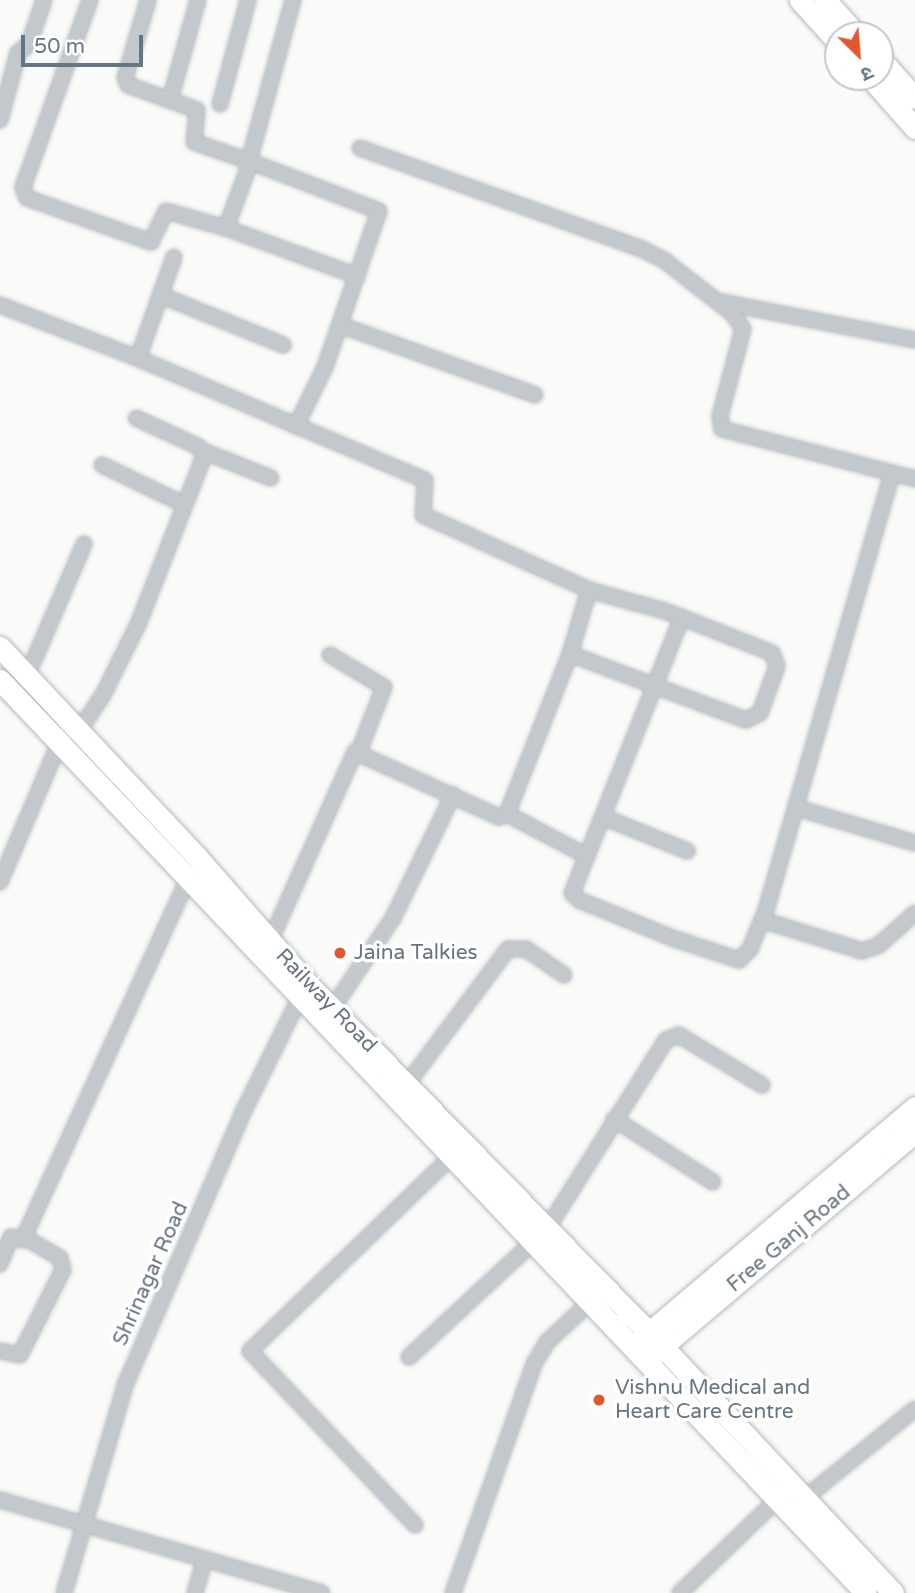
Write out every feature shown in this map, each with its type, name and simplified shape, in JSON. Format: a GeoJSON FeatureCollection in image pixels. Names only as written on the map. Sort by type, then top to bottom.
{"type":"FeatureCollection","features":[{"type":"Feature","properties":{"kind":"street"},"geometry":{"type":"LineString","coordinates":[[0,120],[18,53],[29,44],[44,0]]}},
{"type":"Feature","properties":{"kind":"street"},"geometry":{"type":"LineString","coordinates":[[90,0],[24,196],[151,242],[166,211],[226,228],[357,276]]}},
{"type":"Feature","properties":{"kind":"street"},"geometry":{"type":"LineString","coordinates":[[148,0],[125,78],[134,88],[200,114],[194,142],[377,209],[379,214],[325,367],[296,426]]}},
{"type":"Feature","properties":{"kind":"street"},"geometry":{"type":"LineString","coordinates":[[170,100],[198,0]]}},
{"type":"Feature","properties":{"kind":"street"},"geometry":{"type":"LineString","coordinates":[[220,104],[248,0]]}},
{"type":"Feature","properties":{"kind":"street"},"geometry":{"type":"LineString","coordinates":[[226,228],[252,162],[293,0]]}},
{"type":"Feature","properties":{"kind":"street"},"geometry":{"type":"LineString","coordinates":[[800,0],[824,27]]}},
{"type":"Feature","properties":{"kind":"street"},"geometry":{"type":"LineString","coordinates":[[825,0],[845,21]]}},
{"type":"Feature","properties":{"kind":"street"},"geometry":{"type":"LineString","coordinates":[[894,75],[915,98]]}},
{"type":"Feature","properties":{"kind":"street"},"geometry":{"type":"LineString","coordinates":[[882,91],[915,128]]}},
{"type":"Feature","properties":{"kind":"street"},"geometry":{"type":"LineString","coordinates":[[360,148],[640,247],[683,272],[719,302],[741,325],[743,335],[720,416],[722,429],[915,479]]}},
{"type":"Feature","properties":{"kind":"street"},"geometry":{"type":"LineString","coordinates":[[138,358],[174,257]]}},
{"type":"Feature","properties":{"kind":"street"},"geometry":{"type":"LineString","coordinates":[[160,295],[283,345]]}},
{"type":"Feature","properties":{"kind":"street"},"geometry":{"type":"LineString","coordinates":[[719,302],[915,340]]}},
{"type":"Feature","properties":{"kind":"street"},"geometry":{"type":"LineString","coordinates":[[0,305],[138,358],[425,480],[423,515],[589,590],[682,617],[772,653],[777,666],[760,713],[750,719],[657,688],[569,654]]}},
{"type":"Feature","properties":{"kind":"street"},"geometry":{"type":"LineString","coordinates":[[340,325],[535,395]]}},
{"type":"Feature","properties":{"kind":"street"},"geometry":{"type":"LineString","coordinates":[[136,418],[203,451],[271,478]]}},
{"type":"Feature","properties":{"kind":"street"},"geometry":{"type":"LineString","coordinates":[[0,882],[59,744],[103,695],[139,622],[203,451]]}},
{"type":"Feature","properties":{"kind":"street"},"geometry":{"type":"LineString","coordinates":[[102,465],[183,504]]}},
{"type":"Feature","properties":{"kind":"street"},"geometry":{"type":"LineString","coordinates":[[682,617],[657,688],[573,896],[672,938],[739,960],[750,949],[762,920],[797,808],[892,473]]}},
{"type":"Feature","properties":{"kind":"street"},"geometry":{"type":"LineString","coordinates":[[27,676],[85,544]]}},
{"type":"Feature","properties":{"kind":"street"},"geometry":{"type":"LineString","coordinates":[[507,814],[569,654],[589,590]]}},
{"type":"Feature","properties":{"kind":"street","name":"Railway Road"},"geometry":{"type":"LineString","coordinates":[[0,647],[197,857],[266,950],[304,990],[332,1009],[407,1084],[459,1149],[648,1346]]}},
{"type":"Feature","properties":{"kind":"street"},"geometry":{"type":"LineString","coordinates":[[0,680],[188,881],[266,950],[351,755],[359,751],[384,687],[330,655]]}},
{"type":"Feature","properties":{"kind":"street"},"geometry":{"type":"LineString","coordinates":[[359,751],[499,817],[507,814],[587,856]]}},
{"type":"Feature","properties":{"kind":"street"},"geometry":{"type":"LineString","coordinates":[[106,794],[122,777]]}},
{"type":"Feature","properties":{"kind":"street"},"geometry":{"type":"LineString","coordinates":[[332,1009],[393,918],[453,795]]}},
{"type":"Feature","properties":{"kind":"street"},"geometry":{"type":"LineString","coordinates":[[797,808],[915,843]]}},
{"type":"Feature","properties":{"kind":"street"},"geometry":{"type":"LineString","coordinates":[[603,817],[687,851]]}},
{"type":"Feature","properties":{"kind":"street"},"geometry":{"type":"LineString","coordinates":[[24,1240],[197,857]]}},
{"type":"Feature","properties":{"kind":"street"},"geometry":{"type":"LineString","coordinates":[[762,920],[862,951],[879,945],[915,913]]}},
{"type":"Feature","properties":{"kind":"street"},"geometry":{"type":"LineString","coordinates":[[407,1084],[508,949],[526,949],[564,975]]}},
{"type":"Feature","properties":{"kind":"street"},"geometry":{"type":"LineString","coordinates":[[304,990],[459,1149],[250,1352],[415,1525]]}},
{"type":"Feature","properties":{"kind":"street","name":"Shrinagar Road"},"geometry":{"type":"LineString","coordinates":[[64,1593],[126,1383],[243,1112],[304,990]]}},
{"type":"Feature","properties":{"kind":"street"},"geometry":{"type":"LineString","coordinates":[[409,1357],[541,1236],[614,1119],[672,1036],[693,1042],[762,1085]]}},
{"type":"Feature","properties":{"kind":"street"},"geometry":{"type":"LineString","coordinates":[[614,1119],[713,1182]]}},
{"type":"Feature","properties":{"kind":"street","name":"Free Ganj Road"},"geometry":{"type":"LineString","coordinates":[[648,1346],[911,1123]]}},
{"type":"Feature","properties":{"kind":"street"},"geometry":{"type":"LineString","coordinates":[[541,1236],[590,1302],[648,1346],[893,1593]]}},
{"type":"Feature","properties":{"kind":"street"},"geometry":{"type":"LineString","coordinates":[[0,1264],[11,1237],[24,1240],[60,1258],[63,1270],[20,1355],[0,1352]]}},
{"type":"Feature","properties":{"kind":"street"},"geometry":{"type":"LineString","coordinates":[[453,1593],[534,1364],[547,1342],[590,1302]]}},
{"type":"Feature","properties":{"kind":"street"},"geometry":{"type":"LineString","coordinates":[[680,1593],[792,1494],[915,1409]]}},
{"type":"Feature","properties":{"kind":"street"},"geometry":{"type":"LineString","coordinates":[[792,1494],[866,1593]]}},
{"type":"Feature","properties":{"kind":"street"},"geometry":{"type":"LineString","coordinates":[[0,1500],[321,1593]]}},
{"type":"Feature","properties":{"kind":"street"},"geometry":{"type":"LineString","coordinates":[[195,1593],[205,1559]]}},
{"type":"Feature","properties":{"kind":"place","name":"Jaina Talkies"},"geometry":{"type":"Point","coordinates":[340,953]}},
{"type":"Feature","properties":{"kind":"place","name":"Vishnu Medical and Heart Care Centre"},"geometry":{"type":"Point","coordinates":[599,1400]}}]}
